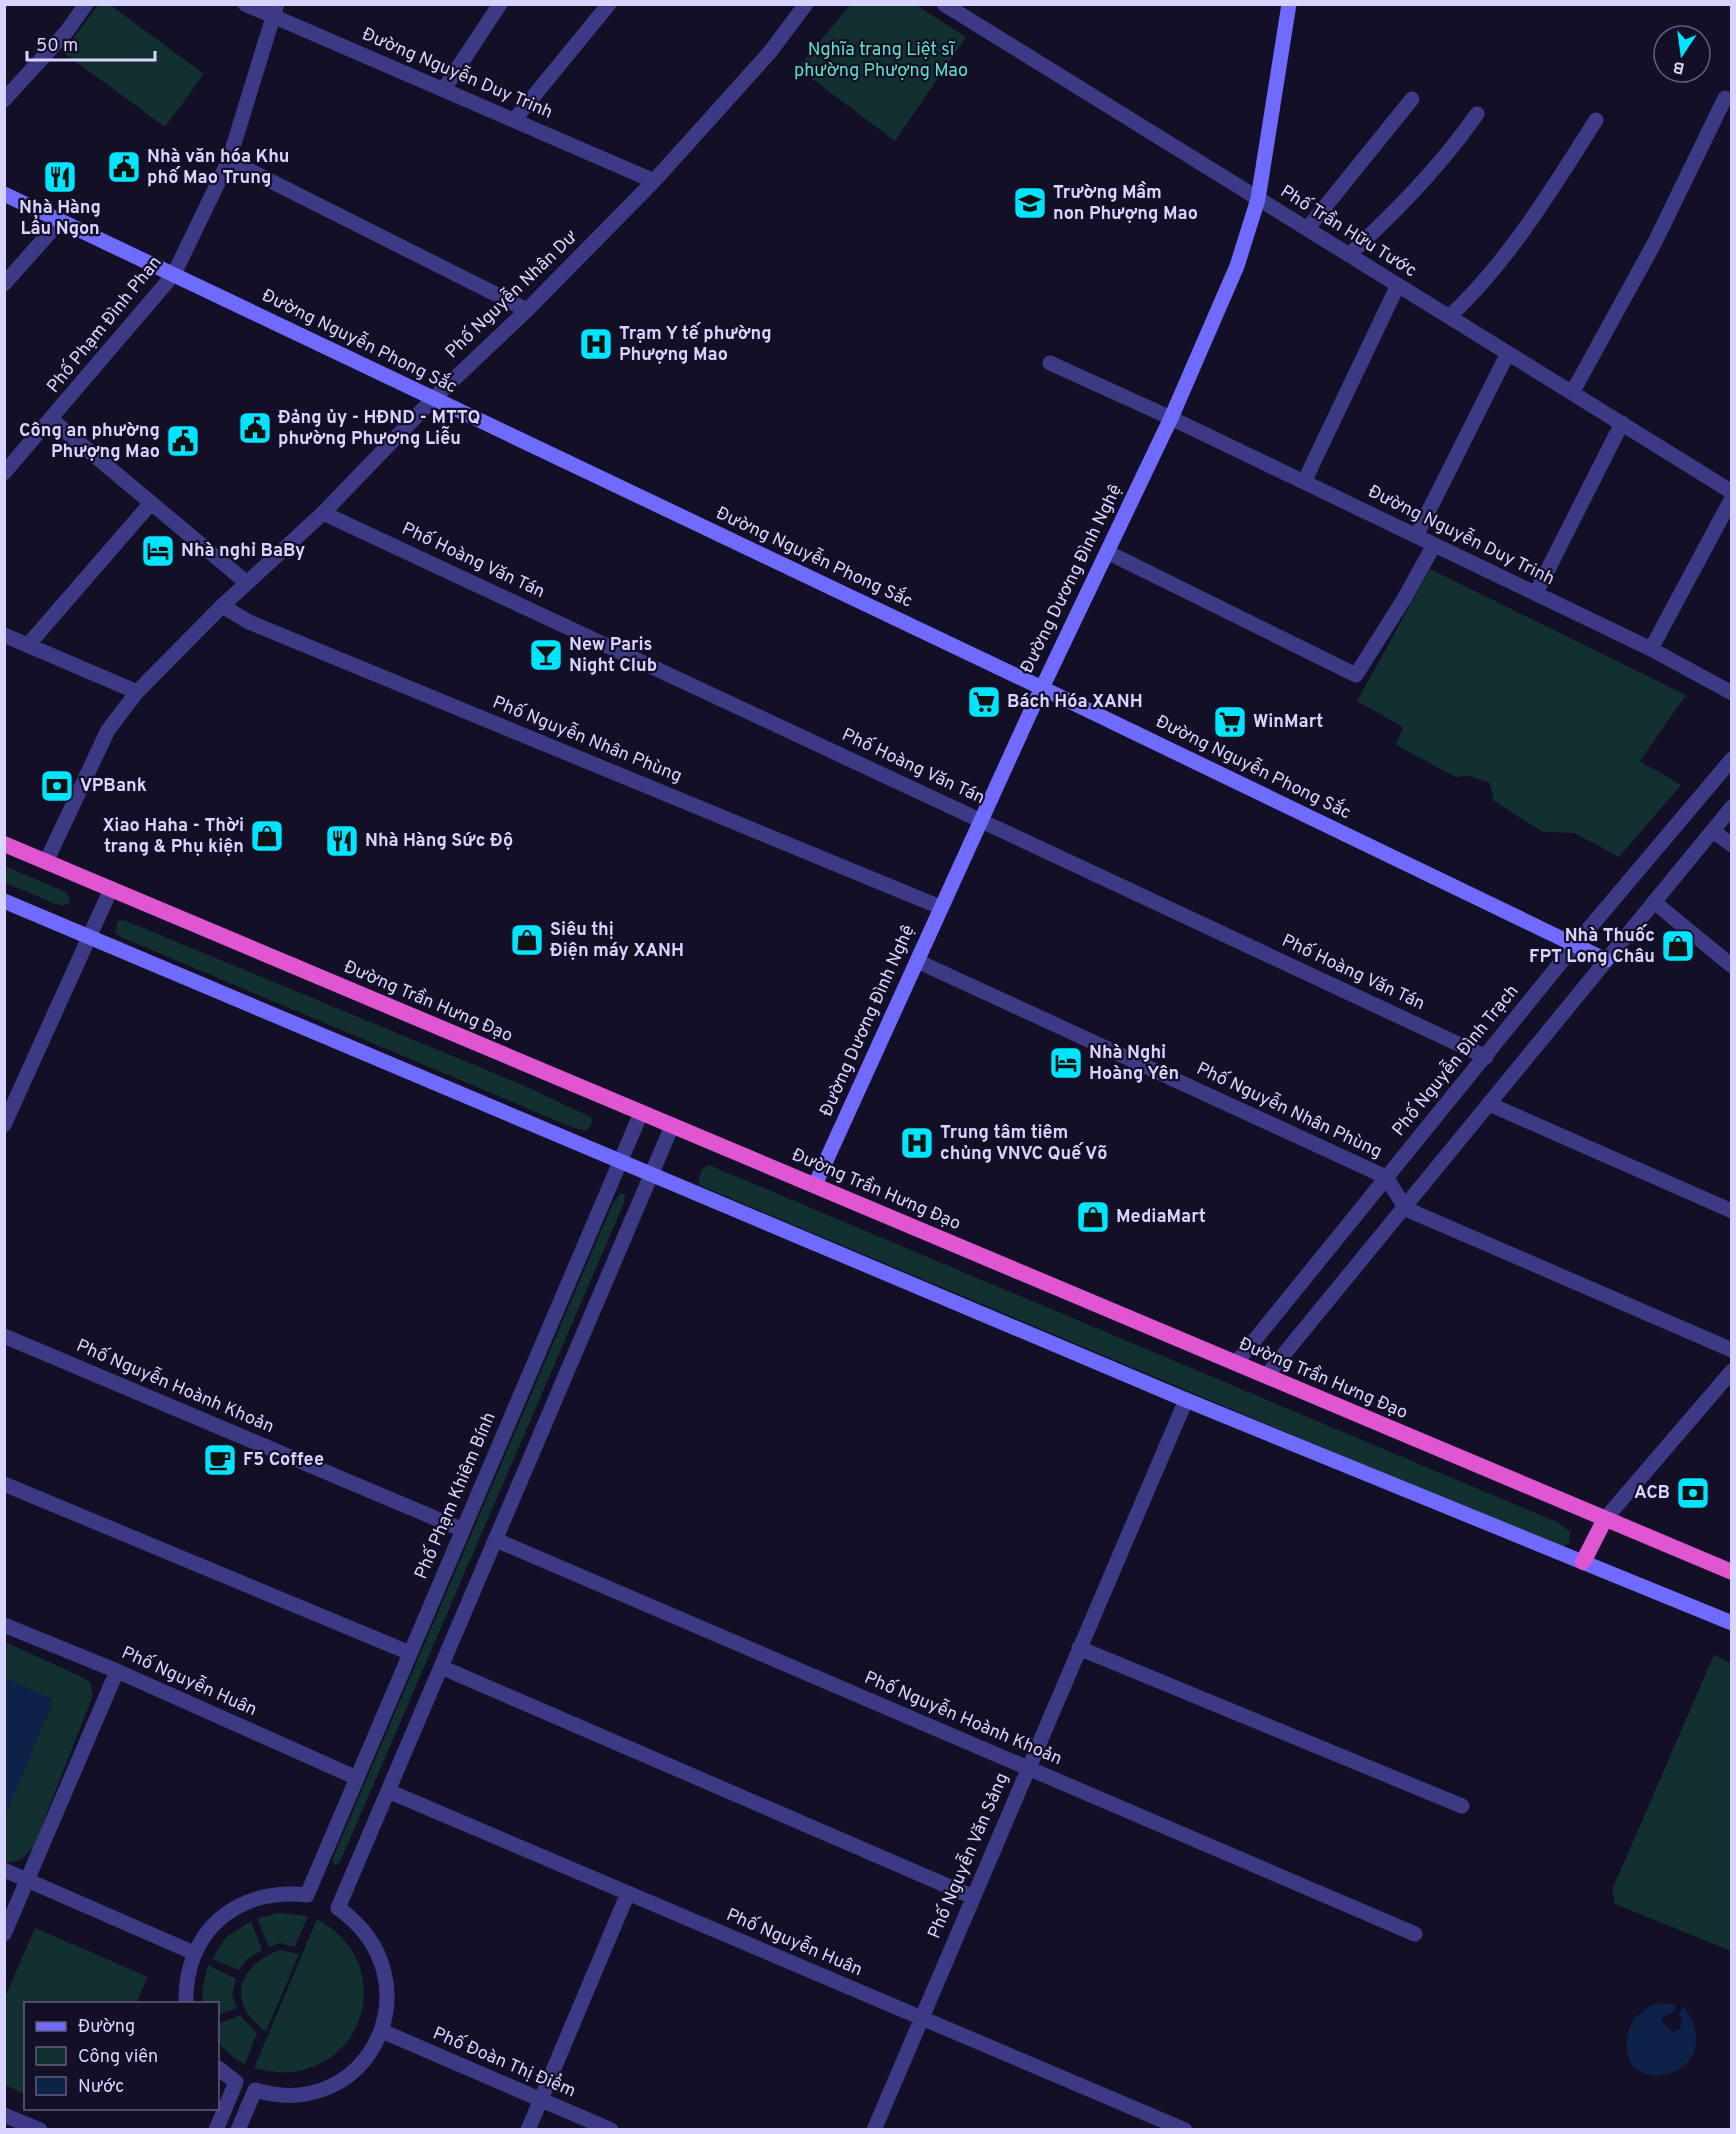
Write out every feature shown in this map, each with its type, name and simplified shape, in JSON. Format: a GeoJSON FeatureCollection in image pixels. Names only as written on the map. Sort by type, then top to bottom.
{"type":"FeatureCollection","features":[{"type":"Feature","properties":{"kind":"highway","name":"Đường Trần Hưng Đạo"},"geometry":{"type":"LineString","coordinates":[[4,844],[1731,1572]]}},
{"type":"Feature","properties":{"kind":"highway"},"geometry":{"type":"LineString","coordinates":[[1583,1562],[1605,1519]]}},
{"type":"Feature","properties":{"kind":"main road","name":"Đường Dương Đình Nghệ"},"geometry":{"type":"LineString","coordinates":[[815,1185],[980,820],[1171,418],[1237,266],[1258,199],[1288,4]]}},
{"type":"Feature","properties":{"kind":"main road","name":"Đường Nguyễn Phong Sắc"},"geometry":{"type":"LineString","coordinates":[[4,194],[1042,688],[1606,960]]}},
{"type":"Feature","properties":{"kind":"main road"},"geometry":{"type":"LineString","coordinates":[[4,901],[1186,1400],[1731,1623]]}},
{"type":"Feature","properties":{"kind":"street"},"geometry":{"type":"LineString","coordinates":[[4,100],[67,31],[86,4]]}},
{"type":"Feature","properties":{"kind":"street","name":"Đường Nguyễn Duy Trinh"},"geometry":{"type":"LineString","coordinates":[[245,4],[274,11],[654,181]]}},
{"type":"Feature","properties":{"kind":"street"},"geometry":{"type":"LineString","coordinates":[[444,89],[500,4]]}},
{"type":"Feature","properties":{"kind":"street"},"geometry":{"type":"LineString","coordinates":[[515,119],[609,4]]}},
{"type":"Feature","properties":{"kind":"street","name":"Phố Nguyễn Nhân Dư"},"geometry":{"type":"LineString","coordinates":[[46,862],[108,730],[137,692],[222,606],[323,513],[433,399],[527,310],[654,181],[770,52],[806,4]]}},
{"type":"Feature","properties":{"kind":"street","name":"Phố Trần Hữu Tước"},"geometry":{"type":"LineString","coordinates":[[944,4],[1731,492]]}},
{"type":"Feature","properties":{"kind":"street","name":"Phố Phạm Đình Phan"},"geometry":{"type":"LineString","coordinates":[[4,473],[52,420],[174,274],[229,160],[274,11]]}},
{"type":"Feature","properties":{"kind":"street"},"geometry":{"type":"LineString","coordinates":[[1572,393],[1655,242],[1725,98]]}},
{"type":"Feature","properties":{"kind":"street"},"geometry":{"type":"LineString","coordinates":[[1307,229],[1412,99]]}},
{"type":"Feature","properties":{"kind":"street"},"geometry":{"type":"LineString","coordinates":[[1349,255],[1396,211],[1451,151],[1477,114]]}},
{"type":"Feature","properties":{"kind":"street"},"geometry":{"type":"LineString","coordinates":[[1449,317],[1473,295],[1506,255],[1543,204],[1596,120]]}},
{"type":"Feature","properties":{"kind":"street"},"geometry":{"type":"LineString","coordinates":[[229,160],[527,310]]}},
{"type":"Feature","properties":{"kind":"street"},"geometry":{"type":"LineString","coordinates":[[4,284],[60,221]]}},
{"type":"Feature","properties":{"kind":"street"},"geometry":{"type":"LineString","coordinates":[[1304,482],[1398,285]]}},
{"type":"Feature","properties":{"kind":"street"},"geometry":{"type":"LineString","coordinates":[[1416,536],[1508,353]]}},
{"type":"Feature","properties":{"kind":"street","name":"Đường Nguyễn Duy Trinh"},"geometry":{"type":"LineString","coordinates":[[1050,363],[1171,418],[1536,593],[1651,649],[1731,693]]}},
{"type":"Feature","properties":{"kind":"street"},"geometry":{"type":"LineString","coordinates":[[52,420],[247,583]]}},
{"type":"Feature","properties":{"kind":"street"},"geometry":{"type":"LineString","coordinates":[[1536,593],[1622,423]]}},
{"type":"Feature","properties":{"kind":"street"},"geometry":{"type":"LineString","coordinates":[[1651,649],[1731,498]]}},
{"type":"Feature","properties":{"kind":"street"},"geometry":{"type":"LineString","coordinates":[[28,645],[151,503]]}},
{"type":"Feature","properties":{"kind":"street","name":"Phố Hoàng Văn Tán"},"geometry":{"type":"LineString","coordinates":[[323,513],[1486,1057]]}},
{"type":"Feature","properties":{"kind":"street"},"geometry":{"type":"LineString","coordinates":[[1107,552],[1356,675],[1404,599],[1434,545]]}},
{"type":"Feature","properties":{"kind":"street","name":"Phố Nguyễn Nhân Phùng"},"geometry":{"type":"LineString","coordinates":[[222,606],[249,622],[940,907]]}},
{"type":"Feature","properties":{"kind":"street"},"geometry":{"type":"LineString","coordinates":[[4,635],[137,692]]}},
{"type":"Feature","properties":{"kind":"street","name":"Phố Nguyễn Đình Trạch"},"geometry":{"type":"LineString","coordinates":[[1236,1363],[1575,945],[1731,759]]}},
{"type":"Feature","properties":{"kind":"street"},"geometry":{"type":"LineString","coordinates":[[1266,1376],[1406,1209],[1731,807]]}},
{"type":"Feature","properties":{"kind":"street"},"geometry":{"type":"LineString","coordinates":[[1713,831],[1731,845]]}},
{"type":"Feature","properties":{"kind":"street"},"geometry":{"type":"LineString","coordinates":[[4,1125],[111,889]]}},
{"type":"Feature","properties":{"kind":"street"},"geometry":{"type":"LineString","coordinates":[[1654,902],[1731,966]]}},
{"type":"Feature","properties":{"kind":"street","name":"Phố Nguyễn Nhân Phùng"},"geometry":{"type":"LineString","coordinates":[[917,961],[1386,1177],[1406,1209]]}},
{"type":"Feature","properties":{"kind":"street"},"geometry":{"type":"LineString","coordinates":[[1489,1104],[1731,1211]]}},
{"type":"Feature","properties":{"kind":"street","name":"Phố Phạm Khiêm Bính"},"geometry":{"type":"LineString","coordinates":[[194,1953],[219,1919],[245,1902],[276,1894],[307,1895],[640,1113]]}},
{"type":"Feature","properties":{"kind":"street"},"geometry":{"type":"LineString","coordinates":[[238,2130],[255,2090],[292,2096],[307,2094],[334,2084],[367,2056],[382,2031],[388,2000],[385,1969],[368,1934],[338,1908],[672,1126]]}},
{"type":"Feature","properties":{"kind":"street"},"geometry":{"type":"LineString","coordinates":[[1406,1209],[1731,1350]]}},
{"type":"Feature","properties":{"kind":"street","name":"Phố Nguyễn Hoành Khoản"},"geometry":{"type":"LineString","coordinates":[[4,1336],[463,1530]]}},
{"type":"Feature","properties":{"kind":"street"},"geometry":{"type":"LineString","coordinates":[[1605,1519],[1731,1371]]}},
{"type":"Feature","properties":{"kind":"street","name":"Phố Nguyễn Văn Sảng"},"geometry":{"type":"LineString","coordinates":[[874,2130],[1186,1400]]}},
{"type":"Feature","properties":{"kind":"street"},"geometry":{"type":"LineString","coordinates":[[4,1484],[410,1653]]}},
{"type":"Feature","properties":{"kind":"street","name":"Phố Nguyễn Hoành Khoản"},"geometry":{"type":"LineString","coordinates":[[496,1540],[1415,1934]]}},
{"type":"Feature","properties":{"kind":"street","name":"Phố Nguyễn Huân"},"geometry":{"type":"LineString","coordinates":[[4,1625],[117,1671],[357,1778]]}},
{"type":"Feature","properties":{"kind":"street"},"geometry":{"type":"LineString","coordinates":[[1079,1648],[1462,1806]]}},
{"type":"Feature","properties":{"kind":"street"},"geometry":{"type":"LineString","coordinates":[[441,1667],[973,1897]]}},
{"type":"Feature","properties":{"kind":"street"},"geometry":{"type":"LineString","coordinates":[[4,1934],[117,1671]]}},
{"type":"Feature","properties":{"kind":"street","name":"Phố Nguyễn Huân"},"geometry":{"type":"LineString","coordinates":[[388,1791],[1185,2130]]}},
{"type":"Feature","properties":{"kind":"street"},"geometry":{"type":"LineString","coordinates":[[4,1870],[194,1953],[187,1973],[186,2002]]}},
{"type":"Feature","properties":{"kind":"street"},"geometry":{"type":"LineString","coordinates":[[528,2130],[628,1893]]}},
{"type":"Feature","properties":{"kind":"street","name":"Phố Đoàn Thị Điểm"},"geometry":{"type":"LineString","coordinates":[[382,2031],[611,2130]]}},
{"type":"Feature","properties":{"kind":"street"},"geometry":{"type":"LineString","coordinates":[[216,2130],[236,2082],[219,2069]]}},
{"type":"Feature","properties":{"kind":"street"},"geometry":{"type":"LineString","coordinates":[[4,2115],[40,2130]]}},
{"type":"Feature","properties":{"kind":"green space"},"geometry":{"type":"Polygon","coordinates":[[[98,5],[110,5],[204,74],[165,127],[63,52],[98,5]]]}},
{"type":"Feature","properties":{"kind":"green space","name":"Nghĩa trang Liệt sĩ phường Phượng Mao"},"geometry":{"type":"Polygon","coordinates":[[[850,5],[916,5],[966,37],[895,141],[798,68],[850,5]]]}},
{"type":"Feature","properties":{"kind":"green space"},"geometry":{"type":"Polygon","coordinates":[[[1430,569],[1686,695],[1640,761],[1681,785],[1619,857],[1574,833],[1543,832],[1494,801],[1490,783],[1470,776],[1456,777],[1396,745],[1403,727],[1357,701],[1430,569]]]}},
{"type":"Feature","properties":{"kind":"green space"},"geometry":{"type":"Polygon","coordinates":[[[5,866],[65,892],[70,898],[69,903],[63,906],[56,904],[5,883],[5,866]]]}},
{"type":"Feature","properties":{"kind":"green space"},"geometry":{"type":"Polygon","coordinates":[[[124,920],[520,1084],[591,1117],[592,1123],[586,1131],[574,1128],[123,938],[115,933],[118,921],[124,920]]]}},
{"type":"Feature","properties":{"kind":"green space"},"geometry":{"type":"Polygon","coordinates":[[[709,1165],[1559,1523],[1570,1532],[1569,1543],[1561,1548],[699,1185],[701,1173],[709,1165]]]}},
{"type":"Feature","properties":{"kind":"green space"},"geometry":{"type":"Polygon","coordinates":[[[620,1193],[625,1194],[624,1203],[340,1862],[335,1866],[332,1861],[335,1853],[612,1205],[620,1193]]]}},
{"type":"Feature","properties":{"kind":"green space"},"geometry":{"type":"Polygon","coordinates":[[[5,1642],[82,1677],[90,1682],[93,1695],[34,1846],[22,1859],[10,1862],[5,1862],[5,1642]]]}},
{"type":"Feature","properties":{"kind":"green space"},"geometry":{"type":"Polygon","coordinates":[[[1714,1655],[1731,1663],[1731,1951],[1615,1904],[1612,1890],[1714,1655]]]}},
{"type":"Feature","properties":{"kind":"green space"},"geometry":{"type":"Polygon","coordinates":[[[279,1913],[308,1916],[295,1947],[280,1943],[269,1947],[257,1918],[279,1913]]]}},
{"type":"Feature","properties":{"kind":"green space"},"geometry":{"type":"Polygon","coordinates":[[[317,1919],[344,1941],[360,1967],[364,1995],[358,2023],[343,2047],[320,2064],[290,2072],[254,2068],[317,1919]]]}},
{"type":"Feature","properties":{"kind":"green space"},"geometry":{"type":"Polygon","coordinates":[[[251,1921],[262,1950],[246,1960],[239,1970],[212,1959],[226,1937],[251,1921]]]}},
{"type":"Feature","properties":{"kind":"green space"},"geometry":{"type":"Polygon","coordinates":[[[35,1928],[148,1977],[136,2002],[24,2002],[24,2094],[5,2085],[5,1997],[35,1928]]]}},
{"type":"Feature","properties":{"kind":"green space"},"geometry":{"type":"Polygon","coordinates":[[[280,1950],[299,1954],[266,2032],[246,2011],[241,1990],[243,1981],[254,1965],[280,1950]]]}},
{"type":"Feature","properties":{"kind":"green space"},"geometry":{"type":"Polygon","coordinates":[[[208,1965],[236,1979],[232,1995],[237,2008],[219,2015],[219,2002],[203,2002],[202,1991],[208,1965]]]}},
{"type":"Feature","properties":{"kind":"green space"},"geometry":{"type":"Polygon","coordinates":[[[240,2015],[257,2033],[245,2064],[234,2058],[219,2044],[219,2024],[240,2015]]]}},
{"type":"Feature","properties":{"kind":"water"},"geometry":{"type":"Polygon","coordinates":[[[5,1678],[50,1698],[52,1704],[5,1816],[5,1678]]]}},
{"type":"Feature","properties":{"kind":"water"},"geometry":{"type":"Polygon","coordinates":[[[1658,2003],[1676,2004],[1673,2012],[1663,2017],[1662,2021],[1672,2032],[1680,2029],[1682,2020],[1679,2015],[1683,2005],[1695,2030],[1695,2050],[1685,2065],[1670,2074],[1653,2075],[1638,2070],[1628,2056],[1628,2034],[1638,2014],[1658,2003]]]}},
{"type":"Feature","properties":{"kind":"place","name":"Nhà văn hóa Khu phố Mao Trung"},"geometry":{"type":"Point","coordinates":[124,167]}},
{"type":"Feature","properties":{"kind":"place","name":"Nhà Hàng Lẩu Ngon"},"geometry":{"type":"Point","coordinates":[60,177]}},
{"type":"Feature","properties":{"kind":"place","name":"Trường Mầm non Phượng Mao"},"geometry":{"type":"Point","coordinates":[1030,203]}},
{"type":"Feature","properties":{"kind":"place","name":"Trạm Y tế phường Phượng Mao"},"geometry":{"type":"Point","coordinates":[596,344]}},
{"type":"Feature","properties":{"kind":"place","name":"Đảng ủy - HĐND - MTTQ phường Phương Liễu"},"geometry":{"type":"Point","coordinates":[255,428]}},
{"type":"Feature","properties":{"kind":"place","name":"Công an phường Phượng Mao"},"geometry":{"type":"Point","coordinates":[183,441]}},
{"type":"Feature","properties":{"kind":"place","name":"Nhà nghỉ BaBy"},"geometry":{"type":"Point","coordinates":[158,551]}},
{"type":"Feature","properties":{"kind":"place","name":"New Paris Night Club"},"geometry":{"type":"Point","coordinates":[546,655]}},
{"type":"Feature","properties":{"kind":"place","name":"Bách Hóa XANH"},"geometry":{"type":"Point","coordinates":[984,702]}},
{"type":"Feature","properties":{"kind":"place","name":"WinMart"},"geometry":{"type":"Point","coordinates":[1230,722]}},
{"type":"Feature","properties":{"kind":"place","name":"VPBank"},"geometry":{"type":"Point","coordinates":[57,786]}},
{"type":"Feature","properties":{"kind":"place","name":"Xiao Haha - Thời trang & Phụ kiện"},"geometry":{"type":"Point","coordinates":[267,836]}},
{"type":"Feature","properties":{"kind":"place","name":"Nhà Hàng Sức Độ"},"geometry":{"type":"Point","coordinates":[342,841]}},
{"type":"Feature","properties":{"kind":"place","name":"Siêu thị Điện máy XANH"},"geometry":{"type":"Point","coordinates":[527,940]}},
{"type":"Feature","properties":{"kind":"place","name":"Nhà Thuốc FPT Long Châu"},"geometry":{"type":"Point","coordinates":[1678,946]}},
{"type":"Feature","properties":{"kind":"place","name":"Nhà Nghỉ Hoàng Yên"},"geometry":{"type":"Point","coordinates":[1066,1063]}},
{"type":"Feature","properties":{"kind":"place","name":"Trung tâm tiêm chủng VNVC Quế Võ"},"geometry":{"type":"Point","coordinates":[917,1143]}},
{"type":"Feature","properties":{"kind":"place","name":"MediaMart"},"geometry":{"type":"Point","coordinates":[1093,1217]}},
{"type":"Feature","properties":{"kind":"place","name":"F5 Coffee"},"geometry":{"type":"Point","coordinates":[220,1460]}},
{"type":"Feature","properties":{"kind":"place","name":"ACB"},"geometry":{"type":"Point","coordinates":[1693,1493]}}]}
